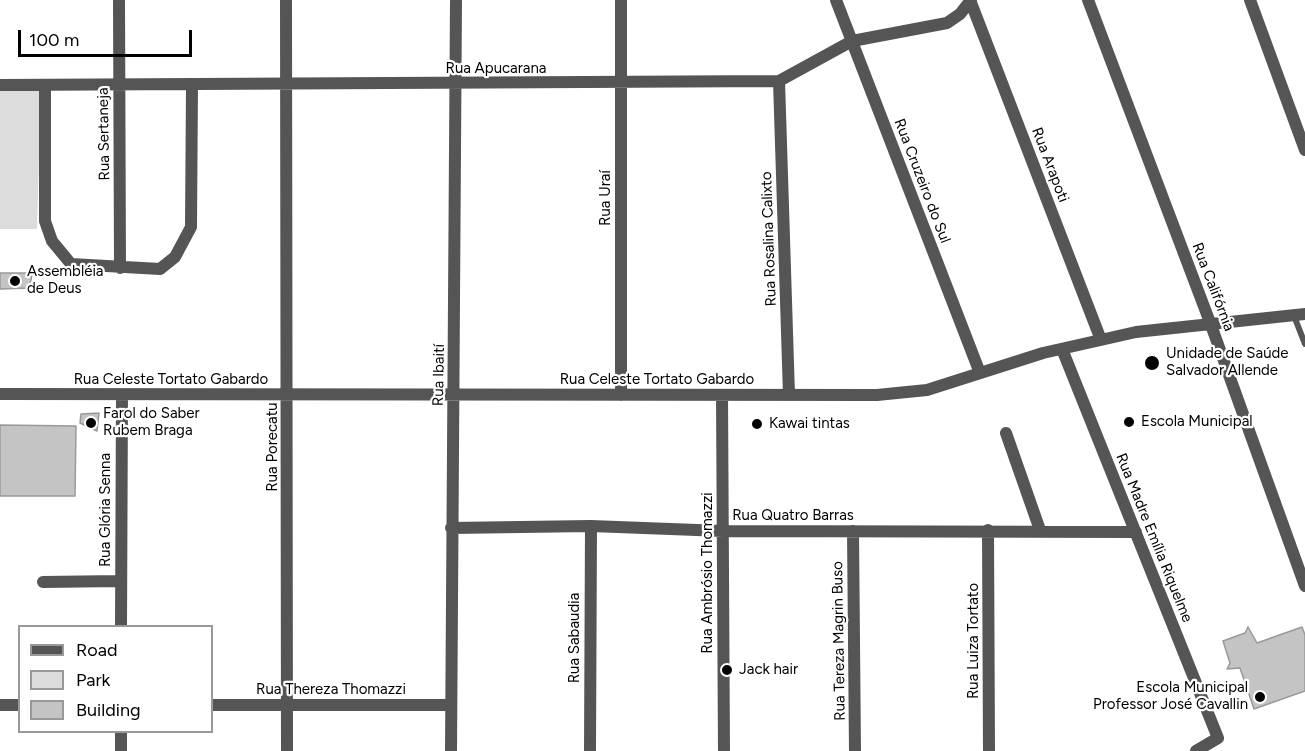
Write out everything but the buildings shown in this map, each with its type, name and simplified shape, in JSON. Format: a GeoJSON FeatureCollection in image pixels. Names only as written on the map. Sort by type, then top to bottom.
{"type":"FeatureCollection","features":[{"type":"Feature","properties":{"kind":"street","name":"Rua Sertaneja"},"geometry":{"type":"LineString","coordinates":[[119,0],[120,268]]}},
{"type":"Feature","properties":{"kind":"street","name":"Rua Porecatu"},"geometry":{"type":"LineString","coordinates":[[286,0],[287,751]]}},
{"type":"Feature","properties":{"kind":"street","name":"Rua Ibaití"},"geometry":{"type":"LineString","coordinates":[[451,751],[456,0]]}},
{"type":"Feature","properties":{"kind":"street","name":"Rua Uraí"},"geometry":{"type":"LineString","coordinates":[[621,0],[621,395]]}},
{"type":"Feature","properties":{"kind":"street","name":"Rua Cruzeiro do Sul"},"geometry":{"type":"LineString","coordinates":[[836,0],[980,373]]}},
{"type":"Feature","properties":{"kind":"street","name":"Rua Apucarana"},"geometry":{"type":"LineString","coordinates":[[0,85],[621,84],[779,81],[852,41],[947,23],[960,14],[970,0]]}},
{"type":"Feature","properties":{"kind":"street","name":"Rua Arapoti"},"geometry":{"type":"LineString","coordinates":[[970,0],[1101,340]]}},
{"type":"Feature","properties":{"kind":"street","name":"Rua Califórnia"},"geometry":{"type":"LineString","coordinates":[[1088,0],[1211,325],[1305,586]]}},
{"type":"Feature","properties":{"kind":"street"},"geometry":{"type":"LineString","coordinates":[[1250,0],[1305,150]]}},
{"type":"Feature","properties":{"kind":"street","name":"Rua Rosalina Calixto"},"geometry":{"type":"LineString","coordinates":[[779,81],[789,395]]}},
{"type":"Feature","properties":{"kind":"street"},"geometry":{"type":"LineString","coordinates":[[45,85],[45,221],[52,241],[71,264],[160,269],[175,257],[191,227],[192,85]]}},
{"type":"Feature","properties":{"kind":"street","name":"Rua Celeste Tortato Gabardo"},"geometry":{"type":"LineString","coordinates":[[0,394],[877,395],[927,390],[1062,349],[1136,332],[1299,314]]}},
{"type":"Feature","properties":{"kind":"street","name":"Rua Madre Emília Riquelme"},"geometry":{"type":"LineString","coordinates":[[1062,349],[1218,738],[1196,751]]}},
{"type":"Feature","properties":{"kind":"street","name":"Rua Glória Senna"},"geometry":{"type":"LineString","coordinates":[[121,625],[122,395]]}},
{"type":"Feature","properties":{"kind":"street","name":"Rua Ambrósio Thomazzi"},"geometry":{"type":"LineString","coordinates":[[722,395],[724,751]]}},
{"type":"Feature","properties":{"kind":"street"},"geometry":{"type":"LineString","coordinates":[[1006,433],[1040,530]]}},
{"type":"Feature","properties":{"kind":"street","name":"Rua Quatro Barras"},"geometry":{"type":"LineString","coordinates":[[452,528],[591,526],[723,531],[1136,532]]}},
{"type":"Feature","properties":{"kind":"street","name":"Rua Sabaudia"},"geometry":{"type":"LineString","coordinates":[[590,751],[591,526]]}},
{"type":"Feature","properties":{"kind":"street","name":"Rua Luiza Tortato"},"geometry":{"type":"LineString","coordinates":[[988,530],[989,751]]}},
{"type":"Feature","properties":{"kind":"street","name":"Rua Tereza Magrin Buso"},"geometry":{"type":"LineString","coordinates":[[853,531],[855,751]]}},
{"type":"Feature","properties":{"kind":"street"},"geometry":{"type":"LineString","coordinates":[[43,582],[120,580]]}},
{"type":"Feature","properties":{"kind":"street"},"geometry":{"type":"LineString","coordinates":[[0,705],[18,705]]}},
{"type":"Feature","properties":{"kind":"street","name":"Rua Thereza Thomazzi"},"geometry":{"type":"LineString","coordinates":[[213,705],[451,705]]}},
{"type":"Feature","properties":{"kind":"street"},"geometry":{"type":"LineString","coordinates":[[121,733],[121,751]]}},
{"type":"Feature","properties":{"kind":"lane"},"geometry":{"type":"LineString","coordinates":[[1299,314],[1305,344]]}},
{"type":"Feature","properties":{"kind":"green space"},"geometry":{"type":"Polygon","coordinates":[[[41,88],[37,229],[0,229],[0,91],[41,88]]]}},
{"type":"Feature","properties":{"kind":"place","name":"Assembléia de Deus"},"geometry":{"type":"Point","coordinates":[15,281]}},
{"type":"Feature","properties":{"kind":"place","name":"Unidade de Saúde Salvador Allende"},"geometry":{"type":"Point","coordinates":[1152,363]}},
{"type":"Feature","properties":{"kind":"place","name":"Escola Municipal"},"geometry":{"type":"Point","coordinates":[1129,422]}},
{"type":"Feature","properties":{"kind":"place","name":"Farol do Saber Rubem Braga"},"geometry":{"type":"Point","coordinates":[91,423]}},
{"type":"Feature","properties":{"kind":"place","name":"Kawai tintas"},"geometry":{"type":"Point","coordinates":[757,424]}},
{"type":"Feature","properties":{"kind":"place","name":"Jack hair"},"geometry":{"type":"Point","coordinates":[727,670]}},
{"type":"Feature","properties":{"kind":"place","name":"Escola Municipal Professor José Cavallin"},"geometry":{"type":"Point","coordinates":[1260,697]}}]}
